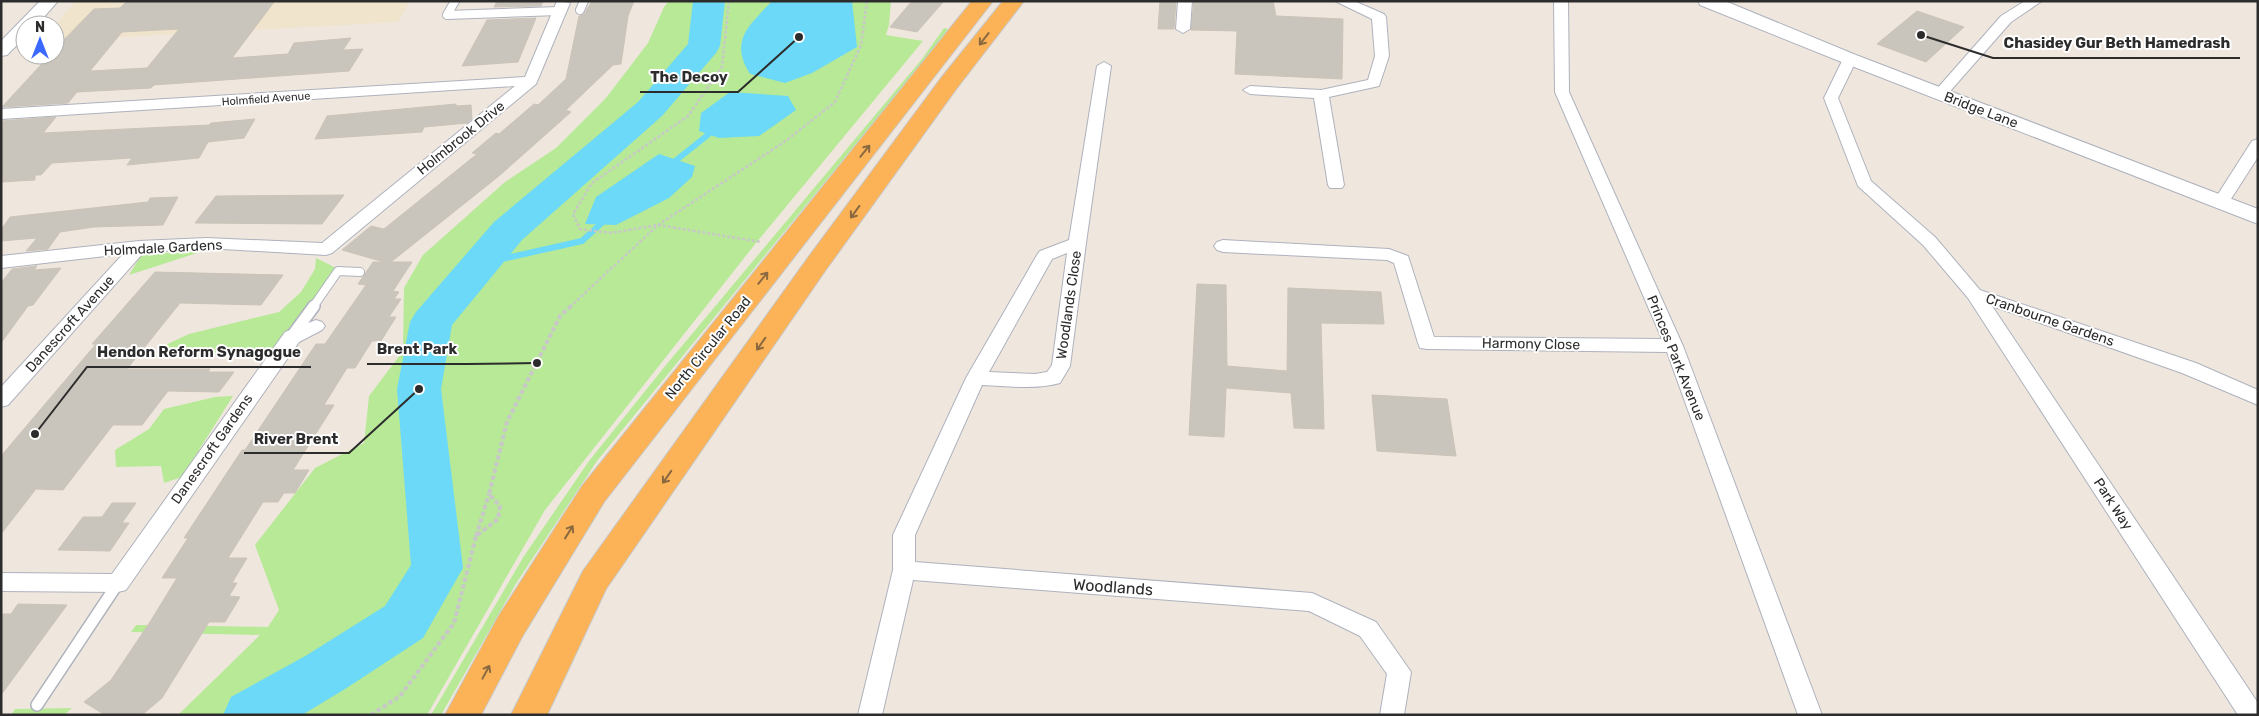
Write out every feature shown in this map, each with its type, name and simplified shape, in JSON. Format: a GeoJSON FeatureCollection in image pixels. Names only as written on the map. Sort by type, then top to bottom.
{"type":"FeatureCollection","features":[{"type":"Feature","properties":{"kind":"highway","name":"North Circular Road"},"geometry":{"type":"LineString","coordinates":[[463,715],[510,626],[593,494],[983,1]]}},
{"type":"Feature","properties":{"kind":"highway"},"geometry":{"type":"LineString","coordinates":[[529,715],[594,581],[816,265],[949,83],[1014,1]]}},
{"type":"Feature","properties":{"kind":"street"},"geometry":{"type":"LineString","coordinates":[[37,15],[50,1]]}},
{"type":"Feature","properties":{"kind":"street"},"geometry":{"type":"LineString","coordinates":[[1183,29],[1186,1]]}},
{"type":"Feature","properties":{"kind":"street"},"geometry":{"type":"LineString","coordinates":[[1250,90],[1321,94],[1374,83],[1382,56],[1379,18],[1342,1]]}},
{"type":"Feature","properties":{"kind":"street","name":"Princes Park Avenue"},"geometry":{"type":"LineString","coordinates":[[1561,1],[1562,92],[1674,346],[1810,715]]}},
{"type":"Feature","properties":{"kind":"street"},"geometry":{"type":"LineString","coordinates":[[1940,94],[2006,19],[2034,1]]}},
{"type":"Feature","properties":{"kind":"street","name":"Bridge Lane"},"geometry":{"type":"LineString","coordinates":[[1714,2],[1850,59],[2258,217]]}},
{"type":"Feature","properties":{"kind":"street","name":"Holmbrook Drive"},"geometry":{"type":"LineString","coordinates":[[326,249],[531,81],[561,7]]}},
{"type":"Feature","properties":{"kind":"street"},"geometry":{"type":"LineString","coordinates":[[1,51],[15,37]]}},
{"type":"Feature","properties":{"kind":"street","name":"Cranbourne Gardens"},"geometry":{"type":"LineString","coordinates":[[1850,59],[1830,98],[1864,183],[1929,241],[1974,294],[2189,368],[2258,398]]}},
{"type":"Feature","properties":{"kind":"street","name":"Woodlands Close"},"geometry":{"type":"LineString","coordinates":[[976,378],[1035,381],[1053,378],[1061,366],[1077,243],[1104,66]]}},
{"type":"Feature","properties":{"kind":"street","name":"Holmfield Avenue"},"geometry":{"type":"LineString","coordinates":[[1,114],[531,81]]}},
{"type":"Feature","properties":{"kind":"street"},"geometry":{"type":"LineString","coordinates":[[1321,94],[1336,185]]}},
{"type":"Feature","properties":{"kind":"street"},"geometry":{"type":"LineString","coordinates":[[2221,202],[2258,144]]}},
{"type":"Feature","properties":{"kind":"street","name":"Woodlands Close"},"geometry":{"type":"LineString","coordinates":[[904,570],[904,535],[976,378],[1046,255],[1077,243]]}},
{"type":"Feature","properties":{"kind":"street","name":"Holmdale Gardens"},"geometry":{"type":"LineString","coordinates":[[1,262],[139,247],[207,244],[326,249]]}},
{"type":"Feature","properties":{"kind":"street","name":"Harmony Close"},"geometry":{"type":"LineString","coordinates":[[1223,246],[1389,255],[1402,260],[1427,343],[1674,346]]}},
{"type":"Feature","properties":{"kind":"street","name":"Danescroft Avenue"},"geometry":{"type":"LineString","coordinates":[[1,400],[139,247]]}},
{"type":"Feature","properties":{"kind":"street","name":"Park Way"},"geometry":{"type":"LineString","coordinates":[[1974,294],[2252,715]]}},
{"type":"Feature","properties":{"kind":"street"},"geometry":{"type":"LineString","coordinates":[[292,336],[316,326]]}},
{"type":"Feature","properties":{"kind":"street","name":"Danescroft Gardens"},"geometry":{"type":"LineString","coordinates":[[118,583],[292,336]]}},
{"type":"Feature","properties":{"kind":"street"},"geometry":{"type":"LineString","coordinates":[[870,715],[904,570]]}},
{"type":"Feature","properties":{"kind":"street","name":"Woodlands"},"geometry":{"type":"LineString","coordinates":[[904,570],[1312,602],[1368,629],[1399,672],[1392,715]]}},
{"type":"Feature","properties":{"kind":"street"},"geometry":{"type":"LineString","coordinates":[[1,582],[118,583]]}},
{"type":"Feature","properties":{"kind":"lane"},"geometry":{"type":"LineString","coordinates":[[455,1],[447,15],[561,7]]}},
{"type":"Feature","properties":{"kind":"lane"},"geometry":{"type":"LineString","coordinates":[[580,10],[584,1]]}},
{"type":"Feature","properties":{"kind":"lane"},"geometry":{"type":"LineString","coordinates":[[292,336],[338,271],[360,272]]}},
{"type":"Feature","properties":{"kind":"lane"},"geometry":{"type":"LineString","coordinates":[[37,705],[118,583]]}},
{"type":"Feature","properties":{"kind":"path"},"geometry":{"type":"LineString","coordinates":[[729,1],[722,67],[688,116],[592,183],[573,214],[580,228],[611,233],[658,225],[761,242]]}},
{"type":"Feature","properties":{"kind":"path"},"geometry":{"type":"LineString","coordinates":[[371,715],[400,696],[454,623],[508,422],[560,316],[658,225],[786,140],[835,102],[861,46],[867,1]]}},
{"type":"Feature","properties":{"kind":"path"},"geometry":{"type":"LineString","coordinates":[[476,536],[498,519],[500,506],[489,494]]}},
{"type":"Feature","properties":{"kind":"shaded area"},"geometry":{"type":"Polygon","coordinates":[[[76,1],[410,1],[398,22],[65,40],[64,15],[76,1]]]}},
{"type":"Feature","properties":{"kind":"green space"},"geometry":{"type":"Polygon","coordinates":[[[669,1],[891,1],[889,25],[886,35],[923,41],[756,243],[545,510],[427,715],[178,715],[260,635],[131,632],[136,625],[268,627],[279,610],[255,545],[315,468],[364,443],[369,396],[403,351],[404,288],[423,255],[505,182],[556,148],[606,98],[648,43],[664,7],[669,1]]]}},
{"type":"Feature","properties":{"kind":"green space"},"geometry":{"type":"Polygon","coordinates":[[[944,28],[948,29],[945,35],[597,461],[517,582],[441,715],[431,715],[524,556],[589,461],[666,365],[922,59],[944,28]]]}},
{"type":"Feature","properties":{"kind":"green space"},"geometry":{"type":"Polygon","coordinates":[[[203,251],[129,275],[142,254],[203,251]]]}},
{"type":"Feature","properties":{"kind":"green space"},"geometry":{"type":"Polygon","coordinates":[[[316,258],[336,268],[287,337],[269,354],[173,356],[161,347],[189,334],[279,312],[301,292],[315,269],[316,258]]]}},
{"type":"Feature","properties":{"kind":"green space"},"geometry":{"type":"Polygon","coordinates":[[[233,396],[182,477],[164,483],[161,466],[116,467],[115,450],[149,429],[164,409],[215,397],[233,396]]]}},
{"type":"Feature","properties":{"kind":"green space"},"geometry":{"type":"Polygon","coordinates":[[[72,708],[64,715],[11,715],[15,709],[72,708]]]}},
{"type":"Feature","properties":{"kind":"water"},"geometry":{"type":"Polygon","coordinates":[[[772,1],[852,1],[857,47],[812,73],[785,83],[750,74],[741,52],[742,43],[749,26],[772,1]]]}},
{"type":"Feature","properties":{"kind":"water"},"geometry":{"type":"Polygon","coordinates":[[[730,92],[788,96],[796,110],[759,136],[719,138],[699,131],[701,113],[730,92]]]}},
{"type":"Feature","properties":{"kind":"water"},"geometry":{"type":"Polygon","coordinates":[[[659,154],[695,166],[692,177],[669,198],[616,225],[585,224],[596,197],[659,154]]]}},
{"type":"Feature","properties":{"kind":"building"},"geometry":{"type":"Polygon","coordinates":[[[127,1],[274,2],[232,58],[288,54],[294,43],[351,38],[343,50],[363,49],[349,71],[154,85],[151,88],[77,92],[68,103],[2,107],[41,65],[65,65],[65,39],[94,9],[120,8],[127,1]],[[179,29],[122,32],[90,71],[147,68],[179,29]]]}},
{"type":"Feature","properties":{"kind":"building"},"geometry":{"type":"Polygon","coordinates":[[[497,1],[543,1],[541,6],[494,7],[497,1]]]}},
{"type":"Feature","properties":{"kind":"building"},"geometry":{"type":"Polygon","coordinates":[[[592,1],[634,1],[628,16],[621,64],[613,65],[566,110],[571,112],[499,176],[391,262],[412,262],[393,291],[399,292],[394,299],[401,299],[389,317],[396,317],[381,341],[372,341],[355,368],[347,368],[324,405],[334,405],[293,470],[309,470],[295,493],[284,493],[278,502],[263,502],[228,558],[247,558],[232,583],[237,583],[229,596],[240,597],[225,622],[209,622],[162,698],[142,715],[105,715],[84,702],[111,680],[150,622],[177,578],[162,578],[188,538],[184,538],[242,450],[245,450],[316,344],[325,344],[366,285],[358,284],[373,262],[384,262],[342,250],[371,226],[384,229],[477,154],[472,153],[496,133],[499,134],[534,104],[538,105],[566,79],[579,16],[584,14],[592,1]]]}},
{"type":"Feature","properties":{"kind":"building"},"geometry":{"type":"Polygon","coordinates":[[[912,1],[944,1],[917,32],[890,27],[912,1]]]}},
{"type":"Feature","properties":{"kind":"building"},"geometry":{"type":"Polygon","coordinates":[[[1160,1],[1176,1],[1174,29],[1158,29],[1160,1]]]}},
{"type":"Feature","properties":{"kind":"building"},"geometry":{"type":"Polygon","coordinates":[[[1194,1],[1273,1],[1276,16],[1343,19],[1342,79],[1235,74],[1237,31],[1191,30],[1194,1]]]}},
{"type":"Feature","properties":{"kind":"building"},"geometry":{"type":"Polygon","coordinates":[[[1917,11],[1964,27],[1926,62],[1877,44],[1917,11]]]}},
{"type":"Feature","properties":{"kind":"building"},"geometry":{"type":"Polygon","coordinates":[[[536,18],[518,62],[462,66],[487,20],[536,18]]]}},
{"type":"Feature","properties":{"kind":"building"},"geometry":{"type":"Polygon","coordinates":[[[456,104],[456,106],[471,105],[472,119],[467,123],[424,127],[422,132],[315,139],[327,116],[456,104]]]}},
{"type":"Feature","properties":{"kind":"building"},"geometry":{"type":"Polygon","coordinates":[[[56,117],[43,133],[209,125],[211,123],[255,119],[244,138],[208,142],[199,158],[127,165],[132,158],[52,163],[41,175],[35,175],[35,180],[1,182],[1,121],[56,117]]]}},
{"type":"Feature","properties":{"kind":"building"},"geometry":{"type":"Polygon","coordinates":[[[344,195],[322,224],[195,223],[216,196],[344,195]]]}},
{"type":"Feature","properties":{"kind":"building"},"geometry":{"type":"Polygon","coordinates":[[[178,197],[163,225],[94,227],[60,232],[48,249],[26,251],[37,238],[1,241],[1,230],[10,217],[148,202],[150,198],[178,197]]]}},
{"type":"Feature","properties":{"kind":"building"},"geometry":{"type":"Polygon","coordinates":[[[37,266],[34,270],[61,268],[33,305],[28,306],[1,343],[1,283],[12,269],[37,266]]]}},
{"type":"Feature","properties":{"kind":"building"},"geometry":{"type":"Polygon","coordinates":[[[155,272],[283,275],[261,305],[180,303],[127,369],[210,369],[208,372],[234,372],[219,392],[168,391],[142,425],[113,425],[63,490],[36,489],[1,534],[1,456],[96,344],[92,344],[155,272]]]}},
{"type":"Feature","properties":{"kind":"building"},"geometry":{"type":"Polygon","coordinates":[[[1197,284],[1226,285],[1227,366],[1287,371],[1288,288],[1381,292],[1384,324],[1321,323],[1324,429],[1294,428],[1291,393],[1226,388],[1224,437],[1189,435],[1197,284]]]}},
{"type":"Feature","properties":{"kind":"building"},"geometry":{"type":"Polygon","coordinates":[[[1372,395],[1447,399],[1456,456],[1377,451],[1372,395]]]}},
{"type":"Feature","properties":{"kind":"building"},"geometry":{"type":"Polygon","coordinates":[[[112,503],[136,503],[122,523],[129,523],[110,551],[58,550],[83,517],[102,517],[112,503]]]}},
{"type":"Feature","properties":{"kind":"building"},"geometry":{"type":"Polygon","coordinates":[[[18,604],[67,605],[1,695],[1,614],[11,614],[18,604]]]}},
{"type":"Feature","properties":{"kind":"waterway"},"geometry":{"type":"LineString","coordinates":[[251,715],[326,672],[404,622],[437,568],[419,389],[431,322],[508,231],[650,109],[704,46],[709,1]]}},
{"type":"Feature","properties":{"kind":"waterway"},"geometry":{"type":"LineString","coordinates":[[669,166],[709,134]]}},
{"type":"Feature","properties":{"kind":"waterway"},"geometry":{"type":"LineString","coordinates":[[480,264],[582,241],[605,220]]}},
{"type":"Feature","properties":{"kind":"place","name":"Chasidey Gur Beth Hamedrash"},"geometry":{"type":"Point","coordinates":[1921,35]}},
{"type":"Feature","properties":{"kind":"place","name":"The Decoy"},"geometry":{"type":"Point","coordinates":[799,37]}},
{"type":"Feature","properties":{"kind":"place","name":"Brent Park"},"geometry":{"type":"Point","coordinates":[537,363]}},
{"type":"Feature","properties":{"kind":"place","name":"River Brent"},"geometry":{"type":"Point","coordinates":[419,389]}},
{"type":"Feature","properties":{"kind":"place","name":"Hendon Reform Synagogue"},"geometry":{"type":"Point","coordinates":[35,434]}}]}
